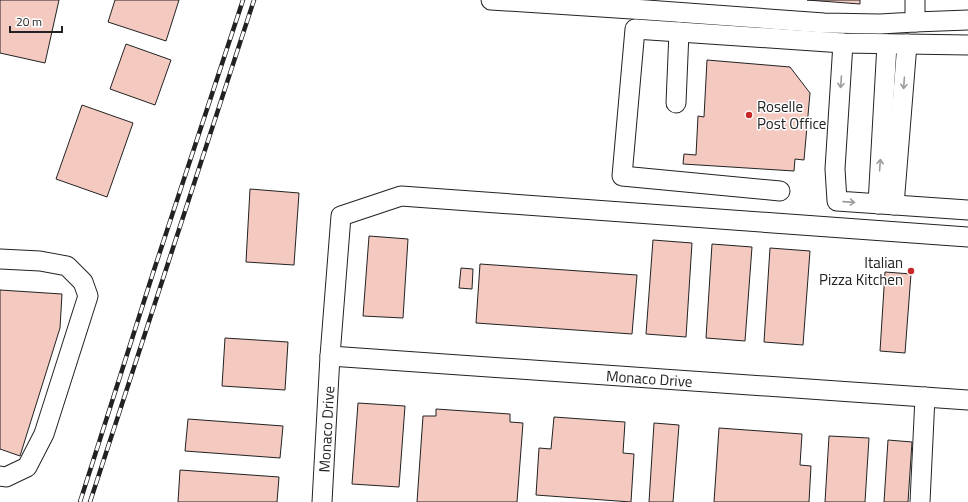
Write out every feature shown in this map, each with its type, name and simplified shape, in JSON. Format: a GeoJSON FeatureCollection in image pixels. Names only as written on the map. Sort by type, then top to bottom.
{"type":"FeatureCollection","features":[{"type":"Feature","properties":{"kind":"street"},"geometry":{"type":"LineString","coordinates":[[491,0],[824,23],[880,24],[968,20]]}},
{"type":"Feature","properties":{"kind":"street"},"geometry":{"type":"LineString","coordinates":[[915,0],[915,22]]}},
{"type":"Feature","properties":{"kind":"street"},"geometry":{"type":"LineString","coordinates":[[780,191],[622,176],[634,29],[843,44],[968,45]]}},
{"type":"Feature","properties":{"kind":"street"},"geometry":{"type":"LineString","coordinates":[[676,103],[679,32]]}},
{"type":"Feature","properties":{"kind":"street"},"geometry":{"type":"LineString","coordinates":[[843,44],[835,169],[837,201],[968,210]]}},
{"type":"Feature","properties":{"kind":"street"},"geometry":{"type":"LineString","coordinates":[[886,204],[887,44]]}},
{"type":"Feature","properties":{"kind":"street"},"geometry":{"type":"LineString","coordinates":[[886,204],[907,44]]}},
{"type":"Feature","properties":{"kind":"street","name":"Monaco Drive"},"geometry":{"type":"LineString","coordinates":[[322,502],[330,356],[341,216],[401,196],[968,237]]}},
{"type":"Feature","properties":{"kind":"street"},"geometry":{"type":"LineString","coordinates":[[0,259],[40,261],[67,266],[83,282],[88,296],[44,434],[28,467],[6,477],[0,476]]}},
{"type":"Feature","properties":{"kind":"street","name":"Monaco Drive"},"geometry":{"type":"LineString","coordinates":[[330,356],[968,400]]}},
{"type":"Feature","properties":{"kind":"street"},"geometry":{"type":"LineString","coordinates":[[920,502],[925,397]]}},
{"type":"Feature","properties":{"kind":"building"},"geometry":{"type":"Polygon","coordinates":[[[0,0],[59,0],[45,63],[0,53],[0,0]]]}},
{"type":"Feature","properties":{"kind":"building"},"geometry":{"type":"Polygon","coordinates":[[[115,0],[179,0],[166,41],[108,22],[115,0]]]}},
{"type":"Feature","properties":{"kind":"building"},"geometry":{"type":"Polygon","coordinates":[[[807,0],[860,0],[860,4],[807,0]]]}},
{"type":"Feature","properties":{"kind":"building"},"geometry":{"type":"Polygon","coordinates":[[[126,44],[171,60],[155,105],[110,89],[126,44]]]}},
{"type":"Feature","properties":{"kind":"building"},"geometry":{"type":"Polygon","coordinates":[[[707,60],[790,67],[810,93],[804,160],[795,159],[794,171],[683,164],[684,154],[696,155],[698,116],[704,117],[707,60]]]}},
{"type":"Feature","properties":{"kind":"building"},"geometry":{"type":"Polygon","coordinates":[[[82,105],[133,123],[107,197],[56,179],[82,105]]]}},
{"type":"Feature","properties":{"kind":"building"},"geometry":{"type":"Polygon","coordinates":[[[250,189],[299,193],[294,265],[246,262],[250,189]]]}},
{"type":"Feature","properties":{"kind":"building"},"geometry":{"type":"Polygon","coordinates":[[[369,236],[408,239],[403,318],[363,316],[369,236]]]}},
{"type":"Feature","properties":{"kind":"building"},"geometry":{"type":"Polygon","coordinates":[[[653,240],[692,243],[686,337],[646,334],[653,240]]]}},
{"type":"Feature","properties":{"kind":"building"},"geometry":{"type":"Polygon","coordinates":[[[712,244],[752,247],[745,341],[706,338],[712,244]]]}},
{"type":"Feature","properties":{"kind":"building"},"geometry":{"type":"Polygon","coordinates":[[[770,248],[810,251],[803,345],[764,342],[770,248]]]}},
{"type":"Feature","properties":{"kind":"building"},"geometry":{"type":"Polygon","coordinates":[[[480,264],[637,275],[632,334],[476,323],[480,264]]]}},
{"type":"Feature","properties":{"kind":"building"},"geometry":{"type":"Polygon","coordinates":[[[461,268],[473,269],[472,289],[459,288],[461,268]]]}},
{"type":"Feature","properties":{"kind":"building"},"geometry":{"type":"Polygon","coordinates":[[[885,272],[911,274],[905,353],[880,351],[885,272]]]}},
{"type":"Feature","properties":{"kind":"building"},"geometry":{"type":"Polygon","coordinates":[[[0,290],[62,294],[60,328],[20,456],[0,449],[0,290]]]}},
{"type":"Feature","properties":{"kind":"building"},"geometry":{"type":"Polygon","coordinates":[[[225,338],[288,342],[285,390],[222,386],[225,338]]]}},
{"type":"Feature","properties":{"kind":"building"},"geometry":{"type":"Polygon","coordinates":[[[358,403],[405,406],[399,487],[352,484],[358,403]]]}},
{"type":"Feature","properties":{"kind":"building"},"geometry":{"type":"Polygon","coordinates":[[[436,409],[510,414],[510,422],[523,423],[517,502],[417,502],[423,416],[436,416],[436,409]]]}},
{"type":"Feature","properties":{"kind":"building"},"geometry":{"type":"Polygon","coordinates":[[[554,417],[625,422],[623,453],[634,454],[631,502],[536,495],[539,448],[551,449],[554,417]]]}},
{"type":"Feature","properties":{"kind":"building"},"geometry":{"type":"Polygon","coordinates":[[[188,419],[283,426],[280,458],[185,451],[188,419]]]}},
{"type":"Feature","properties":{"kind":"building"},"geometry":{"type":"Polygon","coordinates":[[[654,423],[679,425],[673,502],[649,502],[654,423]]]}},
{"type":"Feature","properties":{"kind":"building"},"geometry":{"type":"Polygon","coordinates":[[[719,428],[802,434],[800,465],[811,466],[809,502],[714,502],[719,428]]]}},
{"type":"Feature","properties":{"kind":"building"},"geometry":{"type":"Polygon","coordinates":[[[829,436],[869,438],[865,502],[825,502],[829,436]]]}},
{"type":"Feature","properties":{"kind":"building"},"geometry":{"type":"Polygon","coordinates":[[[888,440],[912,442],[908,502],[884,502],[888,440]]]}},
{"type":"Feature","properties":{"kind":"building"},"geometry":{"type":"Polygon","coordinates":[[[180,470],[279,477],[277,502],[178,502],[180,470]]]}},
{"type":"Feature","properties":{"kind":"railway"},"geometry":{"type":"LineString","coordinates":[[80,502],[153,273],[243,0]]}},
{"type":"Feature","properties":{"kind":"railway"},"geometry":{"type":"LineString","coordinates":[[90,502],[254,0]]}},
{"type":"Feature","properties":{"kind":"place","name":"Roselle Post Office"},"geometry":{"type":"Point","coordinates":[749,115]}},
{"type":"Feature","properties":{"kind":"place","name":"Italian Pizza Kitchen"},"geometry":{"type":"Point","coordinates":[911,271]}}]}
